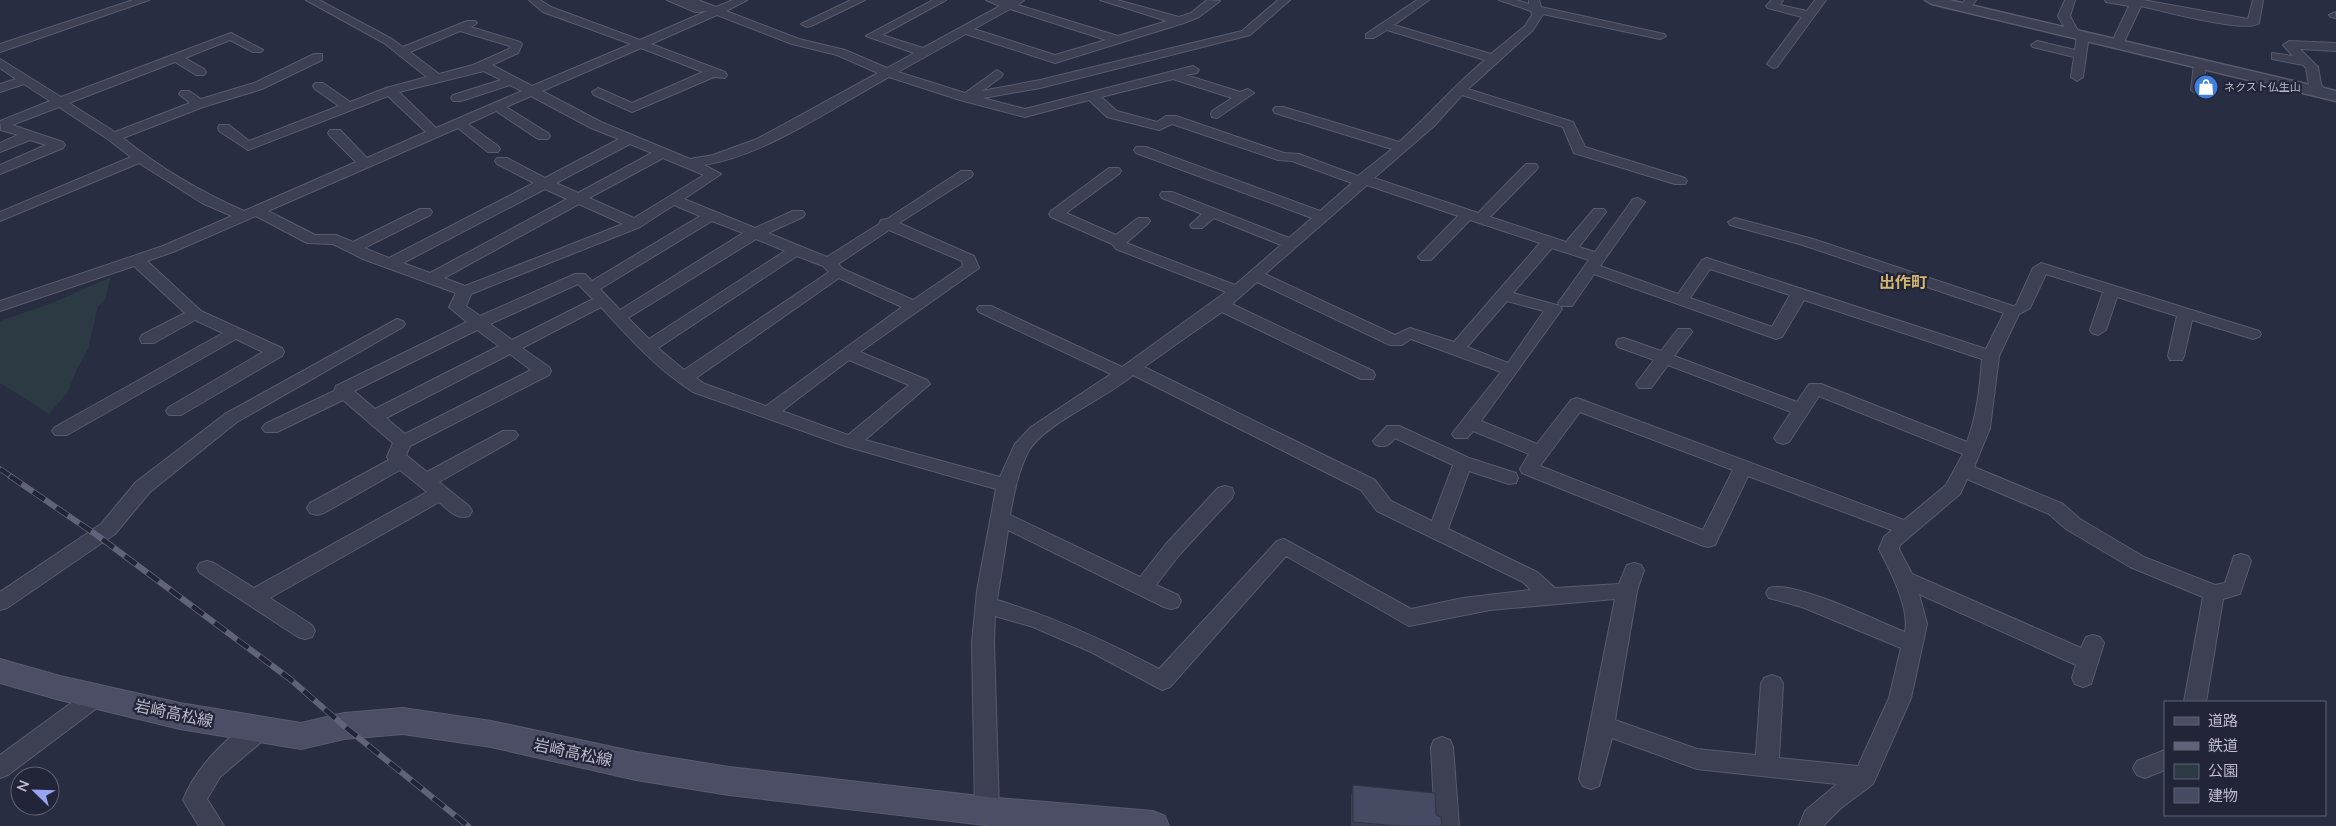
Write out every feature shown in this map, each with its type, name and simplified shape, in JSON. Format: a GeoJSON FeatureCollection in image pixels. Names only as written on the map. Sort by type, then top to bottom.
{"type":"FeatureCollection","features":[{"type":"Feature","properties":{"kind":"main road","name":"岩崎高松線"},"geometry":{"type":"LineString","coordinates":[[0,671],[180,716],[301,736],[344,726],[403,721],[491,734],[636,766],[729,781],[994,816],[1153,826]]}},
{"type":"Feature","properties":{"kind":"street"},"geometry":{"type":"LineString","coordinates":[[0,48],[144,0]]}},
{"type":"Feature","properties":{"kind":"street"},"geometry":{"type":"LineString","coordinates":[[311,0],[402,51],[436,78]]}},
{"type":"Feature","properties":{"kind":"street"},"geometry":{"type":"LineString","coordinates":[[534,0],[554,12],[573,17],[626,40],[642,44],[718,74],[632,108],[598,92]]}},
{"type":"Feature","properties":{"kind":"street"},"geometry":{"type":"LineString","coordinates":[[672,0],[796,42],[841,52],[887,72],[964,97],[1026,114],[1193,70]]}},
{"type":"Feature","properties":{"kind":"street"},"geometry":{"type":"LineString","coordinates":[[688,0],[712,13]]}},
{"type":"Feature","properties":{"kind":"street"},"geometry":{"type":"LineString","coordinates":[[0,306],[137,260],[251,214],[742,0]]}},
{"type":"Feature","properties":{"kind":"street"},"geometry":{"type":"LineString","coordinates":[[807,24],[860,0]]}},
{"type":"Feature","properties":{"kind":"street"},"geometry":{"type":"LineString","coordinates":[[922,52],[872,36],[941,0]]}},
{"type":"Feature","properties":{"kind":"street"},"geometry":{"type":"LineString","coordinates":[[991,0],[1014,3],[1119,40]]}},
{"type":"Feature","properties":{"kind":"street"},"geometry":{"type":"LineString","coordinates":[[1105,0],[1180,21]]}},
{"type":"Feature","properties":{"kind":"street"},"geometry":{"type":"LineString","coordinates":[[964,30],[1055,59],[1180,21],[1195,15],[1215,1],[1212,0]]}},
{"type":"Feature","properties":{"kind":"street"},"geometry":{"type":"LineString","coordinates":[[964,97],[1040,84],[1246,33],[1266,14],[1285,0]]}},
{"type":"Feature","properties":{"kind":"street"},"geometry":{"type":"LineString","coordinates":[[1370,36],[1424,0]]}},
{"type":"Feature","properties":{"kind":"street"},"geometry":{"type":"LineString","coordinates":[[1504,0],[1535,5],[1660,36]]}},
{"type":"Feature","properties":{"kind":"street"},"geometry":{"type":"LineString","coordinates":[[1778,0],[1772,6],[1808,15]]}},
{"type":"Feature","properties":{"kind":"street"},"geometry":{"type":"LineString","coordinates":[[1773,64],[1821,0]]}},
{"type":"Feature","properties":{"kind":"street"},"geometry":{"type":"LineString","coordinates":[[1932,0],[1969,4],[2045,26],[2336,96]]}},
{"type":"Feature","properties":{"kind":"street"},"geometry":{"type":"LineString","coordinates":[[2070,0],[2064,16],[2078,34],[2080,55],[2077,77]]}},
{"type":"Feature","properties":{"kind":"street"},"geometry":{"type":"LineString","coordinates":[[2110,0],[2137,2],[2235,22],[2253,23],[2258,0]]}},
{"type":"Feature","properties":{"kind":"street"},"geometry":{"type":"LineString","coordinates":[[2117,44],[2137,2]]}},
{"type":"Feature","properties":{"kind":"street"},"geometry":{"type":"LineString","coordinates":[[690,163],[716,159],[762,142],[922,52],[1014,3]]}},
{"type":"Feature","properties":{"kind":"street"},"geometry":{"type":"LineString","coordinates":[[994,816],[983,642],[986,605],[1006,485],[1021,448],[1037,431],[1128,371],[1221,305],[1319,216],[1440,112],[1459,90],[1492,58],[1533,24],[1538,15],[1535,5]]}},
{"type":"Feature","properties":{"kind":"street"},"geometry":{"type":"LineString","coordinates":[[402,51],[476,21]]}},
{"type":"Feature","properties":{"kind":"street"},"geometry":{"type":"LineString","coordinates":[[1385,26],[1492,58]]}},
{"type":"Feature","properties":{"kind":"street"},"geometry":{"type":"LineString","coordinates":[[2045,26],[2036,48],[2080,55]]}},
{"type":"Feature","properties":{"kind":"street"},"geometry":{"type":"LineString","coordinates":[[224,128],[248,146],[390,91],[478,67],[514,51],[516,44],[461,28]]}},
{"type":"Feature","properties":{"kind":"street"},"geometry":{"type":"LineString","coordinates":[[0,170],[58,145],[6,127],[6,123],[231,36],[257,50]]}},
{"type":"Feature","properties":{"kind":"street"},"geometry":{"type":"LineString","coordinates":[[2322,93],[2315,85],[2312,67],[2309,62],[2289,45],[2336,47]]}},
{"type":"Feature","properties":{"kind":"street"},"geometry":{"type":"LineString","coordinates":[[176,56],[200,72]]}},
{"type":"Feature","properties":{"kind":"street"},"geometry":{"type":"LineString","coordinates":[[2276,56],[2309,62]]}},
{"type":"Feature","properties":{"kind":"street"},"geometry":{"type":"LineString","coordinates":[[114,137],[200,104],[258,86],[318,57]]}},
{"type":"Feature","properties":{"kind":"street"},"geometry":{"type":"LineString","coordinates":[[0,63],[114,137],[140,158],[207,200],[251,214],[312,240],[336,239],[390,264],[465,291],[636,224],[714,174],[596,125],[512,80],[486,68],[478,67]]}},
{"type":"Feature","properties":{"kind":"street"},"geometry":{"type":"LineString","coordinates":[[2197,90],[2200,64]]}},
{"type":"Feature","properties":{"kind":"street"},"geometry":{"type":"LineString","coordinates":[[964,97],[997,74]]}},
{"type":"Feature","properties":{"kind":"street"},"geometry":{"type":"LineString","coordinates":[[1173,75],[1246,94],[1217,114]]}},
{"type":"Feature","properties":{"kind":"street"},"geometry":{"type":"LineString","coordinates":[[0,88],[25,80]]}},
{"type":"Feature","properties":{"kind":"street"},"geometry":{"type":"LineString","coordinates":[[457,98],[512,80]]}},
{"type":"Feature","properties":{"kind":"street"},"geometry":{"type":"LineString","coordinates":[[319,86],[349,107]]}},
{"type":"Feature","properties":{"kind":"street"},"geometry":{"type":"LineString","coordinates":[[1459,90],[1568,125],[1579,150],[1680,181]]}},
{"type":"Feature","properties":{"kind":"street"},"geometry":{"type":"LineString","coordinates":[[390,91],[435,134]]}},
{"type":"Feature","properties":{"kind":"street"},"geometry":{"type":"LineString","coordinates":[[185,94],[200,104]]}},
{"type":"Feature","properties":{"kind":"street"},"geometry":{"type":"LineString","coordinates":[[1093,97],[1112,114],[1159,126],[1171,118],[1283,157],[1294,157],[1549,242],[1569,249],[1595,263],[1681,300],[1776,334],[1799,294]]}},
{"type":"Feature","properties":{"kind":"street"},"geometry":{"type":"LineString","coordinates":[[498,107],[543,136]]}},
{"type":"Feature","properties":{"kind":"street"},"geometry":{"type":"LineString","coordinates":[[1279,110],[1400,147]]}},
{"type":"Feature","properties":{"kind":"street"},"geometry":{"type":"LineString","coordinates":[[459,124],[494,149]]}},
{"type":"Feature","properties":{"kind":"street"},"geometry":{"type":"LineString","coordinates":[[335,133],[365,164]]}},
{"type":"Feature","properties":{"kind":"street"},"geometry":{"type":"LineString","coordinates":[[0,148],[30,135]]}},
{"type":"Feature","properties":{"kind":"street"},"geometry":{"type":"LineString","coordinates":[[390,264],[630,139]]}},
{"type":"Feature","properties":{"kind":"street"},"geometry":{"type":"LineString","coordinates":[[1141,151],[1319,216]]}},
{"type":"Feature","properties":{"kind":"street"},"geometry":{"type":"LineString","coordinates":[[432,279],[663,152]]}},
{"type":"Feature","properties":{"kind":"street"},"geometry":{"type":"LineString","coordinates":[[0,217],[55,192],[140,158]]}},
{"type":"Feature","properties":{"kind":"street"},"geometry":{"type":"LineString","coordinates":[[502,161],[544,183],[636,224]]}},
{"type":"Feature","properties":{"kind":"street"},"geometry":{"type":"LineString","coordinates":[[1426,257],[1531,167]]}},
{"type":"Feature","properties":{"kind":"street"},"geometry":{"type":"LineString","coordinates":[[1114,171],[1056,214],[1117,241],[1121,246],[1237,291]]}},
{"type":"Feature","properties":{"kind":"street"},"geometry":{"type":"LineString","coordinates":[[683,379],[833,268],[886,223],[966,174]]}},
{"type":"Feature","properties":{"kind":"street"},"geometry":{"type":"LineString","coordinates":[[1167,195],[1290,243]]}},
{"type":"Feature","properties":{"kind":"street"},"geometry":{"type":"LineString","coordinates":[[674,200],[796,250],[913,306]]}},
{"type":"Feature","properties":{"kind":"street"},"geometry":{"type":"LineString","coordinates":[[1566,303],[1638,202]]}},
{"type":"Feature","properties":{"kind":"street"},"geometry":{"type":"LineString","coordinates":[[353,248],[425,212]]}},
{"type":"Feature","properties":{"kind":"street"},"geometry":{"type":"LineString","coordinates":[[1569,249],[1599,212]]}},
{"type":"Feature","properties":{"kind":"street"},"geometry":{"type":"LineString","coordinates":[[1197,225],[1212,213]]}},
{"type":"Feature","properties":{"kind":"street"},"geometry":{"type":"LineString","coordinates":[[619,317],[743,239],[798,214]]}},
{"type":"Feature","properties":{"kind":"street"},"geometry":{"type":"LineString","coordinates":[[373,417],[510,347],[597,294],[711,215]]}},
{"type":"Feature","properties":{"kind":"street"},"geometry":{"type":"LineString","coordinates":[[1117,241],[1143,222]]}},
{"type":"Feature","properties":{"kind":"street"},"geometry":{"type":"LineString","coordinates":[[1734,222],[1808,242],[2013,311],[2022,308],[2041,268],[2253,334]]}},
{"type":"Feature","properties":{"kind":"street"},"geometry":{"type":"LineString","coordinates":[[768,413],[913,306],[971,268],[969,259],[886,223]]}},
{"type":"Feature","properties":{"kind":"street"},"geometry":{"type":"LineString","coordinates":[[1457,349],[1549,242]]}},
{"type":"Feature","properties":{"kind":"street"},"geometry":{"type":"LineString","coordinates":[[647,348],[796,250]]}},
{"type":"Feature","properties":{"kind":"street"},"geometry":{"type":"LineString","coordinates":[[137,260],[196,314],[276,352],[175,411]]}},
{"type":"Feature","properties":{"kind":"street"},"geometry":{"type":"LineString","coordinates":[[1681,300],[1707,264],[1991,356]]}},
{"type":"Feature","properties":{"kind":"street"},"geometry":{"type":"LineString","coordinates":[[1255,275],[1396,341],[1410,333],[1511,370]]}},
{"type":"Feature","properties":{"kind":"street"},"geometry":{"type":"LineString","coordinates":[[462,511],[433,487],[373,417],[342,390],[478,323],[580,278],[647,348],[683,379],[699,388],[851,442],[1006,485]]}},
{"type":"Feature","properties":{"kind":"street"},"geometry":{"type":"LineString","coordinates":[[2098,330],[2111,290]]}},
{"type":"Feature","properties":{"kind":"street"},"geometry":{"type":"LineString","coordinates":[[318,508],[402,452],[542,371],[457,307],[465,291]]}},
{"type":"Feature","properties":{"kind":"street"},"geometry":{"type":"LineString","coordinates":[[1503,295],[1554,308],[1511,370],[1465,428],[1540,452]]}},
{"type":"Feature","properties":{"kind":"street"},"geometry":{"type":"LineString","coordinates":[[1221,305],[1367,375]]}},
{"type":"Feature","properties":{"kind":"street"},"geometry":{"type":"LineString","coordinates":[[985,309],[1128,371],[1368,485],[1384,506],[1530,577],[1550,595]]}},
{"type":"Feature","properties":{"kind":"street"},"geometry":{"type":"LineString","coordinates":[[1812,826],[1813,820],[1833,801],[1865,777],[1900,698],[1917,624],[1905,579],[1889,549],[1891,542],[1905,528],[1953,489],[1973,451],[1982,428],[1991,356],[2013,311]]}},
{"type":"Feature","properties":{"kind":"street"},"geometry":{"type":"LineString","coordinates":[[2176,356],[2186,313]]}},
{"type":"Feature","properties":{"kind":"street"},"geometry":{"type":"LineString","coordinates":[[148,339],[196,314]]}},
{"type":"Feature","properties":{"kind":"street"},"geometry":{"type":"LineString","coordinates":[[0,602],[108,529],[143,487],[231,418],[397,324]]}},
{"type":"Feature","properties":{"kind":"street"},"geometry":{"type":"LineString","coordinates":[[1645,384],[1684,332]]}},
{"type":"Feature","properties":{"kind":"street"},"geometry":{"type":"LineString","coordinates":[[61,431],[235,333]]}},
{"type":"Feature","properties":{"kind":"street"},"geometry":{"type":"LineString","coordinates":[[1624,343],[1801,410]]}},
{"type":"Feature","properties":{"kind":"street"},"geometry":{"type":"LineString","coordinates":[[848,353],[921,384],[851,442]]}},
{"type":"Feature","properties":{"kind":"street"},"geometry":{"type":"LineString","coordinates":[[1783,438],[1815,388],[1973,451]]}},
{"type":"Feature","properties":{"kind":"street"},"geometry":{"type":"LineString","coordinates":[[271,428],[345,392]]}},
{"type":"Feature","properties":{"kind":"street"},"geometry":{"type":"LineString","coordinates":[[1743,467],[1708,540],[1530,470],[1540,452],[1577,404],[1905,528]]}},
{"type":"Feature","properties":{"kind":"street"},"geometry":{"type":"LineString","coordinates":[[1382,441],[1393,430],[1463,462],[1509,478]]}},
{"type":"Feature","properties":{"kind":"street"},"geometry":{"type":"LineString","coordinates":[[254,598],[433,487],[509,435]]}},
{"type":"Feature","properties":{"kind":"street"},"geometry":{"type":"LineString","coordinates":[[1437,532],[1463,462]]}},
{"type":"Feature","properties":{"kind":"street"},"geometry":{"type":"LineString","coordinates":[[1963,470],[2056,510],[2074,524],[2137,562],[2214,593],[2233,589],[2241,561]]}},
{"type":"Feature","properties":{"kind":"street"},"geometry":{"type":"LineString","coordinates":[[1143,587],[1173,549],[1225,493]]}},
{"type":"Feature","properties":{"kind":"street"},"geometry":{"type":"LineString","coordinates":[[1000,518],[1171,601]]}},
{"type":"Feature","properties":{"kind":"street"},"geometry":{"type":"LineString","coordinates":[[986,605],[1039,621],[1098,646],[1162,681],[1284,546],[1409,618],[1444,608],[1550,595],[1627,591]]}},
{"type":"Feature","properties":{"kind":"street"},"geometry":{"type":"LineString","coordinates":[[207,568],[304,631]]}},
{"type":"Feature","properties":{"kind":"street"},"geometry":{"type":"LineString","coordinates":[[1591,779],[1603,725],[1627,591],[1634,570]]}},
{"type":"Feature","properties":{"kind":"street"},"geometry":{"type":"LineString","coordinates":[[1905,579],[2088,661]]}},
{"type":"Feature","properties":{"kind":"street"},"geometry":{"type":"LineString","coordinates":[[2194,701],[2214,593]]}},
{"type":"Feature","properties":{"kind":"street"},"geometry":{"type":"LineString","coordinates":[[1776,594],[1806,600],[1912,644]]}},
{"type":"Feature","properties":{"kind":"street"},"geometry":{"type":"LineString","coordinates":[[1767,766],[1772,684]]}},
{"type":"Feature","properties":{"kind":"street"},"geometry":{"type":"LineString","coordinates":[[0,768],[97,696]]}},
{"type":"Feature","properties":{"kind":"street"},"geometry":{"type":"LineString","coordinates":[[1603,725],[1697,759],[1865,777]]}},
{"type":"Feature","properties":{"kind":"street"},"geometry":{"type":"LineString","coordinates":[[212,826],[195,800],[198,788],[205,777],[259,730]]}},
{"type":"Feature","properties":{"kind":"street"},"geometry":{"type":"LineString","coordinates":[[1442,747],[1447,826]]}},
{"type":"Feature","properties":{"kind":"green space"},"geometry":{"type":"Polygon","coordinates":[[[111,277],[105,299],[98,306],[88,349],[76,371],[68,392],[49,414],[0,383],[0,321],[52,303],[111,277]]]}},
{"type":"Feature","properties":{"kind":"building"},"geometry":{"type":"Polygon","coordinates":[[[1353,785],[1435,793],[1436,815],[1441,817],[1442,826],[1397,826],[1353,822],[1353,785]]]}},
{"type":"Feature","properties":{"kind":"railway"},"geometry":{"type":"LineString","coordinates":[[0,469],[12,477]]}},
{"type":"Feature","properties":{"kind":"railway"},"geometry":{"type":"LineString","coordinates":[[10,476],[98,536],[290,679],[344,726],[468,826]]}},
{"type":"Feature","properties":{"kind":"place","name":"ネクスト仏生山"},"geometry":{"type":"Point","coordinates":[2206,87]}},
{"type":"Feature","properties":{"kind":"district","name":"出作町"},"geometry":{"type":"Point","coordinates":[1903,282]}}]}
